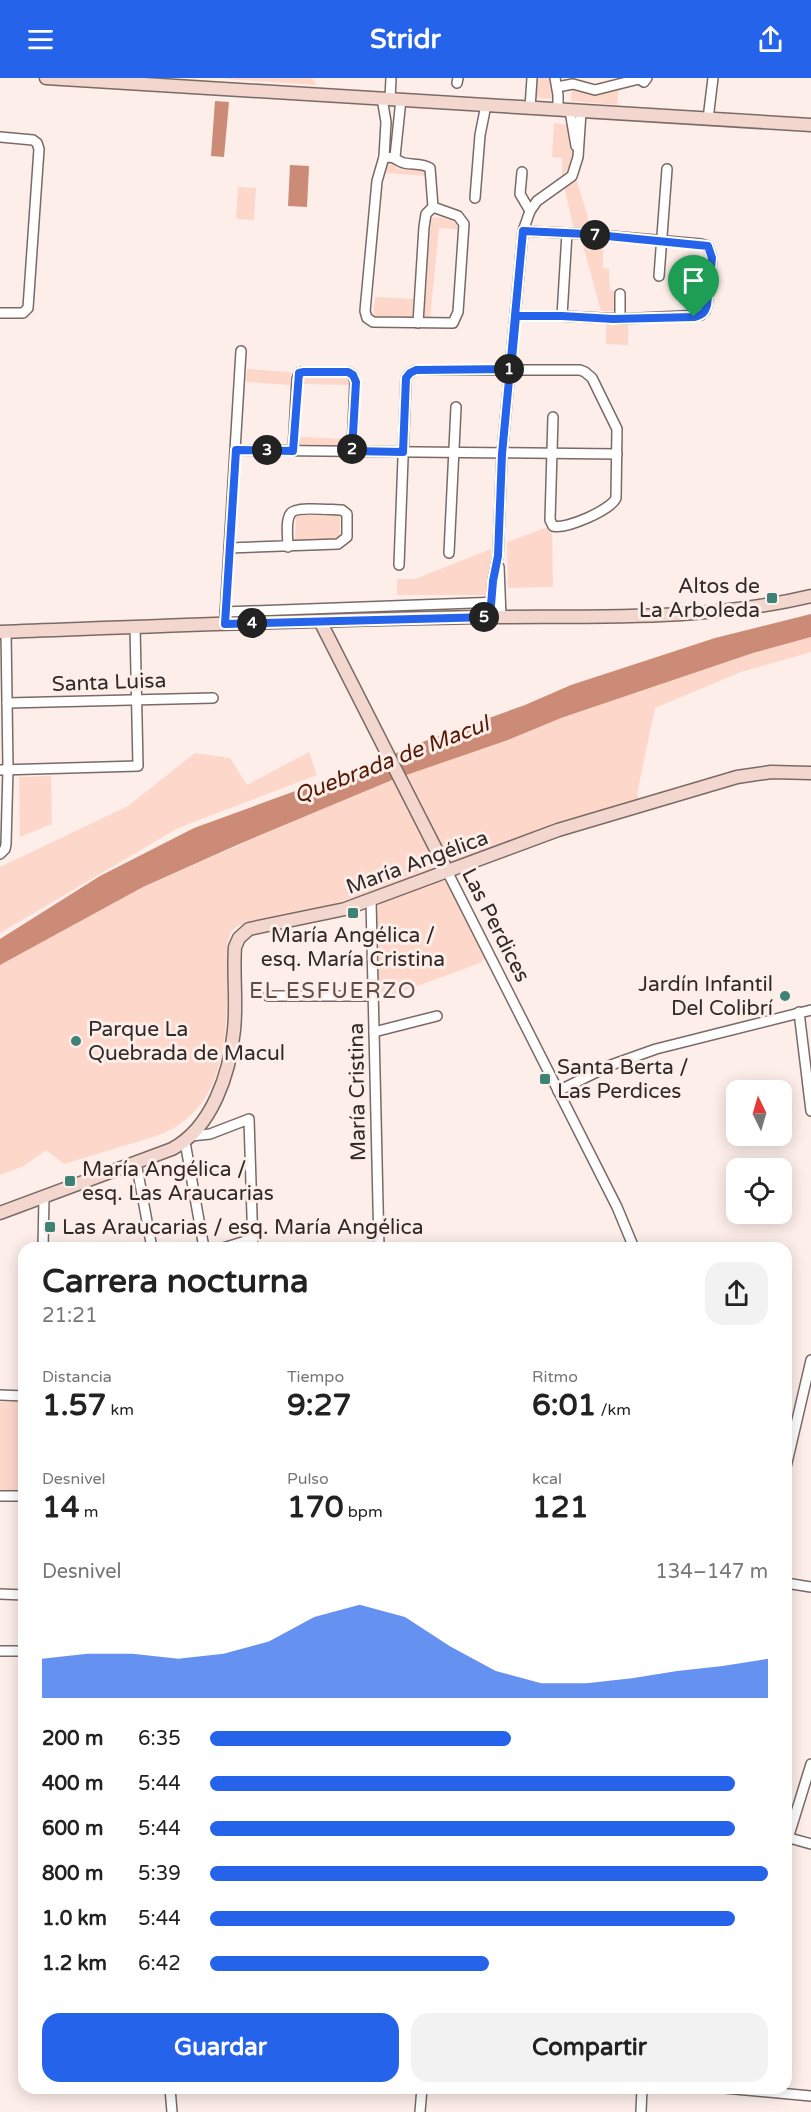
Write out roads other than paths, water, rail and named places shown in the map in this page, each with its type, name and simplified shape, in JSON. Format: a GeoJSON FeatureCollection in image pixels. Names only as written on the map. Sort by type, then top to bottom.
{"type":"FeatureCollection","features":[{"type":"Feature","properties":{"kind":"street"},"geometry":{"type":"LineString","coordinates":[[46,78],[189,82],[391,99],[811,125]]}},
{"type":"Feature","properties":{"kind":"street"},"geometry":{"type":"LineString","coordinates":[[391,78],[395,157]]}},
{"type":"Feature","properties":{"kind":"street"},"geometry":{"type":"LineString","coordinates":[[530,108],[532,78]]}},
{"type":"Feature","properties":{"kind":"street"},"geometry":{"type":"LineString","coordinates":[[556,82],[595,90],[639,79],[644,82],[647,78]]}},
{"type":"Feature","properties":{"kind":"street"},"geometry":{"type":"LineString","coordinates":[[708,119],[713,78]]}},
{"type":"Feature","properties":{"kind":"street"},"geometry":{"type":"LineString","coordinates":[[495,617],[502,454],[523,231],[530,211],[537,201],[572,176],[578,158],[570,111],[556,82]]}},
{"type":"Feature","properties":{"kind":"street"},"geometry":{"type":"LineString","coordinates":[[391,99],[386,122],[384,157],[377,181],[366,315],[373,322],[449,324],[456,320],[464,224],[454,213],[433,207]]}},
{"type":"Feature","properties":{"kind":"street"},"geometry":{"type":"LineString","coordinates":[[475,198],[480,135],[486,105]]}},
{"type":"Feature","properties":{"kind":"street"},"geometry":{"type":"LineString","coordinates":[[0,137],[30,139],[37,143],[39,149],[29,306],[21,313],[0,313]]}},
{"type":"Feature","properties":{"kind":"street"},"geometry":{"type":"LineString","coordinates":[[384,157],[395,157],[402,162],[425,165],[430,168],[433,207],[426,214],[424,228],[418,323]]}},
{"type":"Feature","properties":{"kind":"street"},"geometry":{"type":"LineString","coordinates":[[659,276],[667,169]]}},
{"type":"Feature","properties":{"kind":"street"},"geometry":{"type":"LineString","coordinates":[[522,172],[520,194],[530,211]]}},
{"type":"Feature","properties":{"kind":"street"},"geometry":{"type":"LineString","coordinates":[[516,316],[620,319],[701,315],[705,311],[712,258],[708,246],[523,231]]}},
{"type":"Feature","properties":{"kind":"street"},"geometry":{"type":"LineString","coordinates":[[562,316],[567,233]]}},
{"type":"Feature","properties":{"kind":"street"},"geometry":{"type":"LineString","coordinates":[[620,294],[620,319]]}},
{"type":"Feature","properties":{"kind":"street"},"geometry":{"type":"LineString","coordinates":[[225,618],[241,351]]}},
{"type":"Feature","properties":{"kind":"street"},"geometry":{"type":"LineString","coordinates":[[399,565],[406,378],[410,373],[416,370],[511,369],[585,372],[592,378],[617,429],[616,498],[611,506],[560,528],[553,526],[550,520],[553,417]]}},
{"type":"Feature","properties":{"kind":"street"},"geometry":{"type":"LineString","coordinates":[[293,451],[299,373],[304,372],[348,372],[353,375],[356,382],[352,451]]}},
{"type":"Feature","properties":{"kind":"street"},"geometry":{"type":"LineString","coordinates":[[449,553],[456,407]]}},
{"type":"Feature","properties":{"kind":"street"},"geometry":{"type":"LineString","coordinates":[[236,450],[617,454]]}},
{"type":"Feature","properties":{"kind":"street"},"geometry":{"type":"LineString","coordinates":[[229,548],[288,547],[338,544],[345,541],[347,537],[349,517],[342,510],[297,509],[291,513],[289,518],[288,547]]}},
{"type":"Feature","properties":{"kind":"street"},"geometry":{"type":"LineString","coordinates":[[225,618],[320,621],[710,612],[811,596]]}},
{"type":"Feature","properties":{"kind":"street"},"geometry":{"type":"LineString","coordinates":[[2,853],[6,844],[4,769],[7,704],[3,632],[135,627],[225,618],[496,602]]}},
{"type":"Feature","properties":{"kind":"street","name":"Las Perdices"},"geometry":{"type":"LineString","coordinates":[[320,621],[617,1207],[632,1242]]}},
{"type":"Feature","properties":{"kind":"street"},"geometry":{"type":"LineString","coordinates":[[4,769],[138,766],[135,627]]}},
{"type":"Feature","properties":{"kind":"street","name":"Santa Luisa"},"geometry":{"type":"LineString","coordinates":[[7,704],[213,698]]}},
{"type":"Feature","properties":{"kind":"street","name":"María Angélica"},"geometry":{"type":"LineString","coordinates":[[188,1139],[206,1116],[216,1097],[230,1055],[235,1017],[234,952],[239,938],[245,932],[254,928],[322,916],[576,824],[736,777],[771,772],[811,773]]}},
{"type":"Feature","properties":{"kind":"street","name":"María Cristina"},"geometry":{"type":"LineString","coordinates":[[371,900],[379,1242]]}},
{"type":"Feature","properties":{"kind":"street"},"geometry":{"type":"LineString","coordinates":[[268,996],[373,996]]}},
{"type":"Feature","properties":{"kind":"street"},"geometry":{"type":"LineString","coordinates":[[558,1090],[604,1068],[648,1052],[811,1010]]}},
{"type":"Feature","properties":{"kind":"street"},"geometry":{"type":"LineString","coordinates":[[799,1012],[811,1111]]}},
{"type":"Feature","properties":{"kind":"street"},"geometry":{"type":"LineString","coordinates":[[374,1032],[437,1016]]}},
{"type":"Feature","properties":{"kind":"street"},"geometry":{"type":"LineString","coordinates":[[0,1213],[136,1162],[188,1139],[210,1134],[249,1119],[253,1242]]}},
{"type":"Feature","properties":{"kind":"street"},"geometry":{"type":"LineString","coordinates":[[188,1139],[203,1242]]}},
{"type":"Feature","properties":{"kind":"street"},"geometry":{"type":"LineString","coordinates":[[136,1162],[151,1242]]}},
{"type":"Feature","properties":{"kind":"street"},"geometry":{"type":"LineString","coordinates":[[43,1242],[44,1197]]}},
{"type":"Feature","properties":{"kind":"street"},"geometry":{"type":"LineString","coordinates":[[792,1441],[811,1360]]}},
{"type":"Feature","properties":{"kind":"street"},"geometry":{"type":"LineString","coordinates":[[0,1395],[18,1395]]}},
{"type":"Feature","properties":{"kind":"street"},"geometry":{"type":"LineString","coordinates":[[0,1496],[18,1496]]}},
{"type":"Feature","properties":{"kind":"street"},"geometry":{"type":"LineString","coordinates":[[792,1584],[811,1587]]}},
{"type":"Feature","properties":{"kind":"street"},"geometry":{"type":"LineString","coordinates":[[0,1594],[18,1595]]}},
{"type":"Feature","properties":{"kind":"street"},"geometry":{"type":"LineString","coordinates":[[0,1651],[18,1651]]}},
{"type":"Feature","properties":{"kind":"street"},"geometry":{"type":"LineString","coordinates":[[792,1823],[811,1764]]}},
{"type":"Feature","properties":{"kind":"street"},"geometry":{"type":"LineString","coordinates":[[792,1840],[811,1844]]}},
{"type":"Feature","properties":{"kind":"street"},"geometry":{"type":"LineString","coordinates":[[170,2094],[172,2112]]}},
{"type":"Feature","properties":{"kind":"street"},"geometry":{"type":"LineString","coordinates":[[420,2112],[422,2094]]}},
{"type":"Feature","properties":{"kind":"street"},"geometry":{"type":"LineString","coordinates":[[641,2112],[642,2094]]}},
{"type":"Feature","properties":{"kind":"street"},"geometry":{"type":"LineString","coordinates":[[789,2094],[811,2096]]}},
{"type":"Feature","properties":{"kind":"water"},"geometry":{"type":"Polygon","coordinates":[[[215,101],[229,102],[224,157],[211,156],[215,101]]]}},
{"type":"Feature","properties":{"kind":"water"},"geometry":{"type":"Polygon","coordinates":[[[290,165],[309,166],[307,207],[288,206],[290,165]]]}},
{"type":"Feature","properties":{"kind":"water","name":"Quebrada de Macul"},"geometry":{"type":"Polygon","coordinates":[[[811,614],[811,637],[753,653],[561,718],[508,740],[392,780],[143,887],[0,965],[0,939],[100,876],[194,828],[375,762],[571,685],[715,638],[811,614]]]}},
{"type":"Feature","properties":{"kind":"place","name":"Altos de La Arboleda"},"geometry":{"type":"Point","coordinates":[772,598]}},
{"type":"Feature","properties":{"kind":"place","name":"María Angélica / esq. María Cristina"},"geometry":{"type":"Point","coordinates":[353,913]}},
{"type":"Feature","properties":{"kind":"place","name":"Jardín Infantil Del Colibrí"},"geometry":{"type":"Point","coordinates":[785,996]}},
{"type":"Feature","properties":{"kind":"place","name":"Parque La Quebrada de Macul"},"geometry":{"type":"Point","coordinates":[76,1041]}},
{"type":"Feature","properties":{"kind":"place","name":"Santa Berta / Las Perdices"},"geometry":{"type":"Point","coordinates":[545,1079]}},
{"type":"Feature","properties":{"kind":"place","name":"María Angélica / esq. Las Araucarias"},"geometry":{"type":"Point","coordinates":[70,1181]}},
{"type":"Feature","properties":{"kind":"place","name":"Las Araucarias / esq. María Angélica"},"geometry":{"type":"Point","coordinates":[50,1227]}},
{"type":"Feature","properties":{"kind":"district","name":"EL ESFUERZO"},"geometry":{"type":"Point","coordinates":[333,990]}}]}
